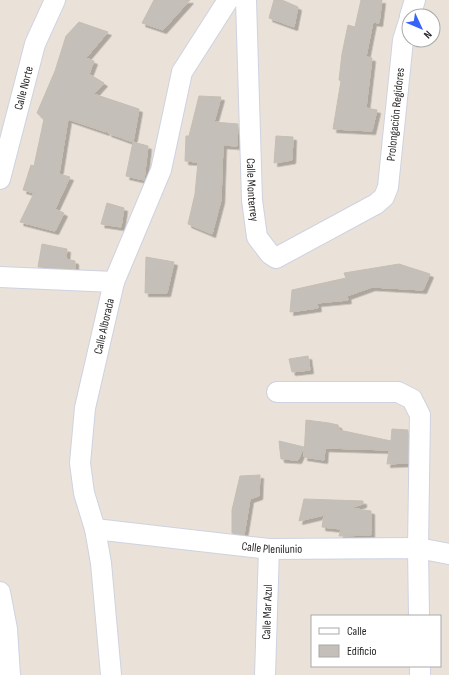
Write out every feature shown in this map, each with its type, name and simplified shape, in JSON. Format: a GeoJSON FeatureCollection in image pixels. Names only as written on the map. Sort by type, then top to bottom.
{"type":"FeatureCollection","features":[{"type":"Feature","properties":{"kind":"street","name":"Calle Norte"},"geometry":{"type":"LineString","coordinates":[[0,179],[35,44],[55,0]]}},
{"type":"Feature","properties":{"kind":"street","name":"Calle Alborada"},"geometry":{"type":"LineString","coordinates":[[110,675],[101,563],[95,529],[84,493],[80,463],[85,408],[114,282],[161,170],[182,72],[228,0]]}},
{"type":"Feature","properties":{"kind":"street","name":"Calle Monterrey"},"geometry":{"type":"LineString","coordinates":[[246,0],[252,200],[257,237],[270,254],[276,258],[376,204]]}},
{"type":"Feature","properties":{"kind":"street","name":"Prolongación Regidores"},"geometry":{"type":"LineString","coordinates":[[376,204],[384,197],[388,187],[402,48]]}},
{"type":"Feature","properties":{"kind":"street"},"geometry":{"type":"LineString","coordinates":[[0,277],[114,282]]}},
{"type":"Feature","properties":{"kind":"street"},"geometry":{"type":"LineString","coordinates":[[276,392],[398,392],[412,399],[420,415],[418,548],[419,615]]}},
{"type":"Feature","properties":{"kind":"street","name":"Calle Plenilunio"},"geometry":{"type":"LineString","coordinates":[[95,529],[269,549],[418,548],[449,554]]}},
{"type":"Feature","properties":{"kind":"street","name":"Calle Mar Azul"},"geometry":{"type":"LineString","coordinates":[[265,675],[269,549]]}},
{"type":"Feature","properties":{"kind":"street"},"geometry":{"type":"LineString","coordinates":[[0,592],[7,628],[10,675]]}},
{"type":"Feature","properties":{"kind":"building"},"geometry":{"type":"Polygon","coordinates":[[[154,0],[190,0],[163,30],[142,23],[154,0]]]}},
{"type":"Feature","properties":{"kind":"building"},"geometry":{"type":"Polygon","coordinates":[[[274,0],[282,0],[298,7],[294,27],[269,18],[274,0]]]}},
{"type":"Feature","properties":{"kind":"building"},"geometry":{"type":"Polygon","coordinates":[[[361,0],[382,0],[379,23],[373,22],[366,57],[372,58],[366,108],[377,110],[372,131],[333,129],[341,81],[339,80],[342,54],[348,25],[355,27],[361,0]]]}},
{"type":"Feature","properties":{"kind":"building"},"geometry":{"type":"Polygon","coordinates":[[[79,22],[108,32],[86,58],[94,61],[89,74],[104,83],[94,94],[139,109],[133,142],[108,133],[110,125],[106,132],[68,119],[59,174],[70,177],[55,209],[64,213],[55,231],[20,222],[34,193],[23,190],[31,165],[34,166],[44,119],[37,113],[55,71],[66,36],[79,22]]]}},
{"type":"Feature","properties":{"kind":"building"},"geometry":{"type":"Polygon","coordinates":[[[199,96],[221,97],[214,122],[238,124],[237,146],[223,145],[221,200],[212,234],[188,224],[195,194],[198,162],[185,161],[186,136],[189,136],[199,96]]]}},
{"type":"Feature","properties":{"kind":"building"},"geometry":{"type":"Polygon","coordinates":[[[276,136],[293,137],[292,160],[274,163],[276,136]]]}},
{"type":"Feature","properties":{"kind":"building"},"geometry":{"type":"Polygon","coordinates":[[[133,142],[148,146],[144,180],[126,176],[133,142]]]}},
{"type":"Feature","properties":{"kind":"building"},"geometry":{"type":"Polygon","coordinates":[[[107,203],[124,208],[121,227],[101,224],[107,203]]]}},
{"type":"Feature","properties":{"kind":"building"},"geometry":{"type":"Polygon","coordinates":[[[42,244],[67,249],[66,259],[75,261],[75,269],[38,267],[42,244]]]}},
{"type":"Feature","properties":{"kind":"building"},"geometry":{"type":"Polygon","coordinates":[[[146,257],[174,262],[167,293],[145,293],[146,257]]]}},
{"type":"Feature","properties":{"kind":"building"},"geometry":{"type":"Polygon","coordinates":[[[399,264],[430,274],[423,290],[372,287],[347,296],[348,300],[317,303],[318,308],[290,312],[292,290],[346,278],[344,273],[399,264]]]}},
{"type":"Feature","properties":{"kind":"building"},"geometry":{"type":"Polygon","coordinates":[[[308,356],[310,370],[292,372],[289,359],[308,356]]]}},
{"type":"Feature","properties":{"kind":"building"},"geometry":{"type":"Polygon","coordinates":[[[306,420],[338,425],[339,430],[391,441],[392,429],[408,430],[408,463],[387,464],[389,450],[325,448],[324,460],[304,457],[306,420]]]}},
{"type":"Feature","properties":{"kind":"building"},"geometry":{"type":"Polygon","coordinates":[[[279,441],[304,447],[298,460],[281,459],[279,441]]]}},
{"type":"Feature","properties":{"kind":"building"},"geometry":{"type":"Polygon","coordinates":[[[260,475],[259,496],[250,499],[244,535],[232,533],[232,510],[240,476],[260,475]]]}},
{"type":"Feature","properties":{"kind":"building"},"geometry":{"type":"Polygon","coordinates":[[[304,499],[363,501],[363,504],[350,508],[371,511],[371,535],[339,536],[341,529],[322,527],[324,515],[299,521],[304,499]]]}}]}
